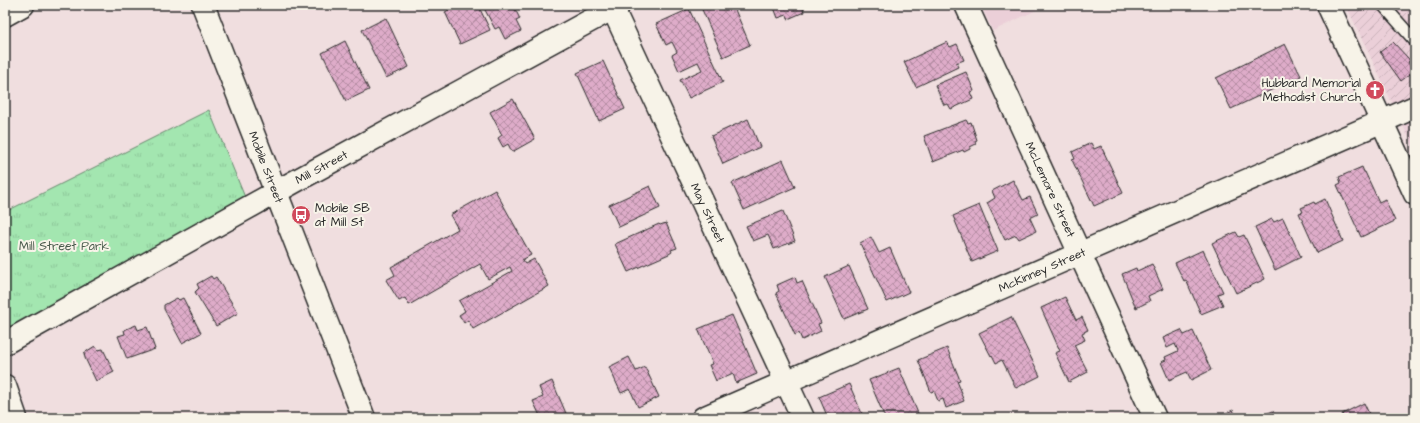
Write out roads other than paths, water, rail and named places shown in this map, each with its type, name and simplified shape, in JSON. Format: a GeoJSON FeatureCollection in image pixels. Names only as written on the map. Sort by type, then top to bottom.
{"type":"FeatureCollection","features":[{"type":"Feature","properties":{"kind":"street"},"geometry":{"type":"LineString","coordinates":[[5,15],[23,5]]}},
{"type":"Feature","properties":{"kind":"street","name":"Mobile Street"},"geometry":{"type":"LineString","coordinates":[[203,5],[275,193],[364,418]]}},
{"type":"Feature","properties":{"kind":"street","name":"McLemore Street"},"geometry":{"type":"LineString","coordinates":[[966,5],[1155,418]]}},
{"type":"Feature","properties":{"kind":"street"},"geometry":{"type":"LineString","coordinates":[[1328,5],[1415,194]]}},
{"type":"Feature","properties":{"kind":"street","name":"Mill Street"},"geometry":{"type":"LineString","coordinates":[[5,343],[275,193],[616,7]]}},
{"type":"Feature","properties":{"kind":"street","name":"May Street"},"geometry":{"type":"LineString","coordinates":[[616,7],[803,418]]}},
{"type":"Feature","properties":{"kind":"street","name":"McKinney Street"},"geometry":{"type":"LineString","coordinates":[[703,418],[1415,107]]}},
{"type":"Feature","properties":{"kind":"street"},"geometry":{"type":"LineString","coordinates":[[5,386],[16,418]]}},
{"type":"Feature","properties":{"kind":"lane"},"geometry":{"type":"LineString","coordinates":[[1383,5],[1415,41]]}},
{"type":"Feature","properties":{"kind":"place","name":"Hubbard Memorial Methodist Church"},"geometry":{"type":"Point","coordinates":[1375,90]}},
{"type":"Feature","properties":{"kind":"place","name":"Mobile SB at Mill St"},"geometry":{"type":"Point","coordinates":[301,215]}},
{"type":"Feature","properties":{"kind":"park label","name":"Mill Street Park"},"geometry":{"type":"Point","coordinates":[64,246]}}]}
